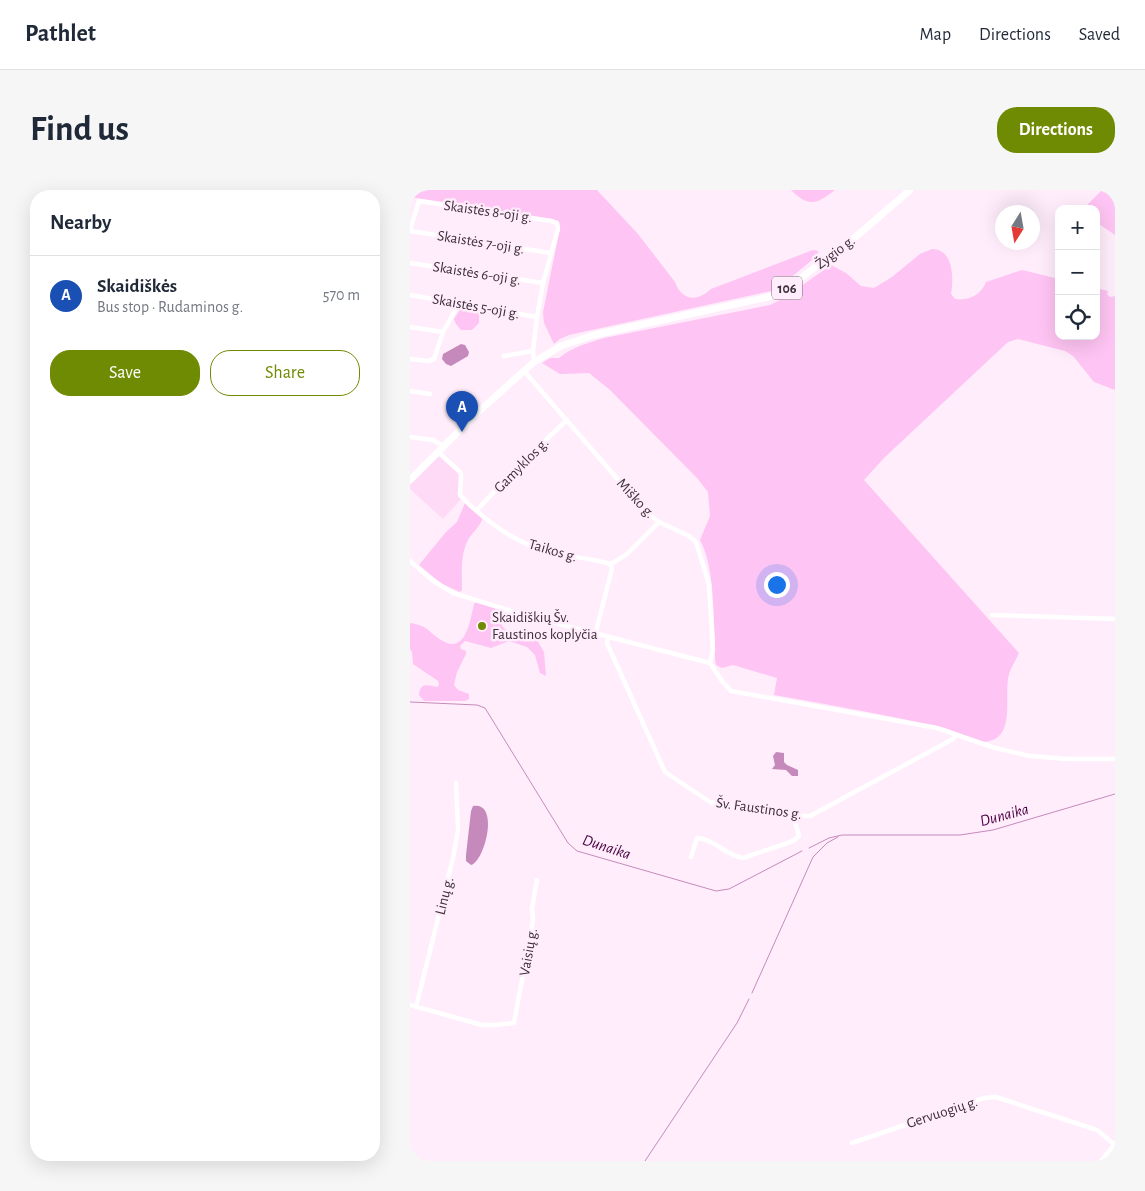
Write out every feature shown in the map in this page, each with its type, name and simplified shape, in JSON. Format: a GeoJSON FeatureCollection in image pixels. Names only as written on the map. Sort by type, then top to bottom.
{"type":"FeatureCollection","features":[{"type":"Feature","properties":{"kind":"main road","name":"Žygio g."},"geometry":{"type":"LineString","coordinates":[[534,362],[554,349],[573,341],[765,299],[780,293],[859,234],[910,190]]}},
{"type":"Feature","properties":{"kind":"main road","name":"106"},"geometry":{"type":"LineString","coordinates":[[410,480],[490,400],[534,362]]}},
{"type":"Feature","properties":{"kind":"street","name":"Skaistės 8-oji g."},"geometry":{"type":"LineString","coordinates":[[410,230],[420,201],[551,221],[556,223],[558,228],[551,253]]}},
{"type":"Feature","properties":{"kind":"street","name":"Skaistės 7-oji g."},"geometry":{"type":"LineString","coordinates":[[410,230],[551,253]]}},
{"type":"Feature","properties":{"kind":"street"},"geometry":{"type":"LineString","coordinates":[[537,317],[551,253]]}},
{"type":"Feature","properties":{"kind":"street","name":"Skaistės 6-oji g."},"geometry":{"type":"LineString","coordinates":[[410,263],[543,284]]}},
{"type":"Feature","properties":{"kind":"street","name":"Skaistės 5-oji g."},"geometry":{"type":"LineString","coordinates":[[410,295],[537,317],[533,351],[534,362]]}},
{"type":"Feature","properties":{"kind":"street"},"geometry":{"type":"LineString","coordinates":[[410,359],[428,361],[434,359],[443,332],[459,303]]}},
{"type":"Feature","properties":{"kind":"street"},"geometry":{"type":"LineString","coordinates":[[410,327],[443,332]]}},
{"type":"Feature","properties":{"kind":"street"},"geometry":{"type":"LineString","coordinates":[[504,356],[533,351]]}},
{"type":"Feature","properties":{"kind":"street","name":"Miško g."},"geometry":{"type":"LineString","coordinates":[[524,371],[647,513],[659,522],[690,536],[696,542],[709,584],[713,650],[710,663]]}},
{"type":"Feature","properties":{"kind":"street"},"geometry":{"type":"LineString","coordinates":[[410,391],[430,394]]}},
{"type":"Feature","properties":{"kind":"street","name":"Gamyklos g."},"geometry":{"type":"LineString","coordinates":[[477,510],[518,466],[567,420]]}},
{"type":"Feature","properties":{"kind":"street"},"geometry":{"type":"LineString","coordinates":[[410,437],[432,440],[440,449]]}},
{"type":"Feature","properties":{"kind":"street","name":"Taikos g."},"geometry":{"type":"LineString","coordinates":[[440,449],[460,472],[460,495],[510,534],[539,549],[611,564]]}},
{"type":"Feature","properties":{"kind":"street"},"geometry":{"type":"LineString","coordinates":[[595,634],[612,569],[611,564],[627,554],[659,522]]}},
{"type":"Feature","properties":{"kind":"street"},"geometry":{"type":"LineString","coordinates":[[410,561],[432,580],[453,593],[608,638],[710,663],[731,691],[937,728],[995,748],[1030,756],[1067,759],[1115,759]]}},
{"type":"Feature","properties":{"kind":"street"},"geometry":{"type":"LineString","coordinates":[[992,615],[1115,619]]}},
{"type":"Feature","properties":{"kind":"street","name":"Šv. Faustinos g."},"geometry":{"type":"LineString","coordinates":[[608,638],[607,643],[665,772],[710,802],[793,816],[810,816],[953,739],[956,735]]}},
{"type":"Feature","properties":{"kind":"street","name":"Linų g."},"geometry":{"type":"LineString","coordinates":[[416,1007],[453,858],[458,830],[456,783]]}},
{"type":"Feature","properties":{"kind":"street"},"geometry":{"type":"LineString","coordinates":[[691,857],[697,838],[743,858],[793,841],[799,836],[793,816]]}},
{"type":"Feature","properties":{"kind":"street","name":"Vaisių g."},"geometry":{"type":"LineString","coordinates":[[416,1007],[482,1024],[495,1026],[514,1023],[533,921],[532,908],[538,880]]}},
{"type":"Feature","properties":{"kind":"street"},"geometry":{"type":"LineString","coordinates":[[410,1005],[416,1007]]}},
{"type":"Feature","properties":{"kind":"street","name":"Gervuogių g."},"geometry":{"type":"LineString","coordinates":[[852,1143],[984,1098],[996,1097],[1097,1130],[1115,1144]]}},
{"type":"Feature","properties":{"kind":"street"},"geometry":{"type":"LineString","coordinates":[[1100,1161],[1115,1144]]}},
{"type":"Feature","properties":{"kind":"shaded area"},"geometry":{"type":"Polygon","coordinates":[[[410,190],[597,190],[638,234],[682,293],[690,298],[695,298],[711,289],[813,250],[818,251],[818,255],[783,284],[771,291],[569,335],[554,344],[544,323],[543,312],[560,228],[558,222],[552,219],[410,197],[410,190]]]}},
{"type":"Feature","properties":{"kind":"shaded area"},"geometry":{"type":"Polygon","coordinates":[[[791,190],[835,190],[818,201],[808,202],[791,190]]]}},
{"type":"Feature","properties":{"kind":"shaded area"},"geometry":{"type":"Polygon","coordinates":[[[1102,190],[1115,190],[1115,235],[1100,225],[1100,205],[1087,205],[1102,190]]]}},
{"type":"Feature","properties":{"kind":"shaded area"},"geometry":{"type":"Polygon","coordinates":[[[932,249],[939,250],[948,259],[952,272],[951,294],[955,299],[970,298],[978,294],[986,282],[1022,270],[1055,278],[1055,340],[1100,340],[1100,289],[1108,291],[1107,294],[1110,297],[1115,296],[1115,390],[1094,382],[1073,356],[1065,351],[1018,339],[1008,342],[884,458],[864,480],[1019,653],[1009,674],[1007,716],[1003,731],[998,737],[985,742],[923,723],[774,695],[777,678],[733,665],[722,668],[716,665],[710,575],[705,550],[700,540],[710,516],[708,492],[697,478],[610,390],[589,373],[560,374],[542,363],[550,358],[559,358],[575,348],[604,338],[770,305],[784,298],[831,265],[846,273],[861,286],[874,288],[892,277],[920,254],[932,249]]]}},
{"type":"Feature","properties":{"kind":"shaded area"},"geometry":{"type":"Polygon","coordinates":[[[467,307],[479,310],[479,323],[472,330],[461,330],[454,319],[461,308],[467,307]]]}},
{"type":"Feature","properties":{"kind":"shaded area"},"geometry":{"type":"Polygon","coordinates":[[[461,344],[465,345],[469,352],[468,356],[451,366],[446,364],[442,359],[443,354],[461,344]]]}},
{"type":"Feature","properties":{"kind":"shaded area"},"geometry":{"type":"Polygon","coordinates":[[[439,456],[459,473],[461,499],[443,519],[410,489],[410,485],[439,456]]]}},
{"type":"Feature","properties":{"kind":"shaded area"},"geometry":{"type":"Polygon","coordinates":[[[465,503],[483,517],[469,538],[464,550],[462,590],[460,592],[442,584],[419,565],[446,532],[457,522],[465,503]]]}},
{"type":"Feature","properties":{"kind":"shaded area"},"geometry":{"type":"Polygon","coordinates":[[[476,602],[503,611],[505,614],[502,626],[505,629],[537,640],[544,652],[546,676],[540,673],[535,655],[527,647],[509,641],[491,648],[465,641],[460,646],[461,649],[466,651],[466,654],[457,672],[454,685],[458,690],[469,694],[469,699],[465,701],[424,701],[419,695],[421,688],[425,685],[437,687],[439,685],[438,681],[413,664],[410,649],[410,623],[424,627],[449,644],[456,643],[465,634],[476,602]]]}},
{"type":"Feature","properties":{"kind":"shaded area"},"geometry":{"type":"Polygon","coordinates":[[[776,752],[784,753],[784,762],[798,770],[798,776],[792,776],[786,770],[772,769],[775,765],[773,756],[776,752]]]}},
{"type":"Feature","properties":{"kind":"shaded area"},"geometry":{"type":"Polygon","coordinates":[[[473,806],[481,807],[486,813],[488,821],[485,843],[476,861],[471,865],[466,861],[466,855],[473,806]]]}},
{"type":"Feature","properties":{"kind":"waterway","name":"Dunaika"},"geometry":{"type":"LineString","coordinates":[[410,702],[477,705],[485,708],[568,843],[577,851],[716,891],[729,889],[802,851]]}},
{"type":"Feature","properties":{"kind":"waterway","name":"Dunaika"},"geometry":{"type":"LineString","coordinates":[[809,848],[829,838],[842,835],[960,835],[993,830],[1115,794]]}},
{"type":"Feature","properties":{"kind":"waterway"},"geometry":{"type":"LineString","coordinates":[[752,993],[813,857],[827,843],[838,837]]}},
{"type":"Feature","properties":{"kind":"waterway"},"geometry":{"type":"LineString","coordinates":[[645,1161],[737,1023],[749,999]]}},
{"type":"Feature","properties":{"kind":"place","name":"Skaidiškės"},"geometry":{"type":"Point","coordinates":[462,432]}},
{"type":"Feature","properties":{"kind":"place","name":"Skaidiškių Šv. Faustinos koplyčia"},"geometry":{"type":"Point","coordinates":[482,626]}}]}
